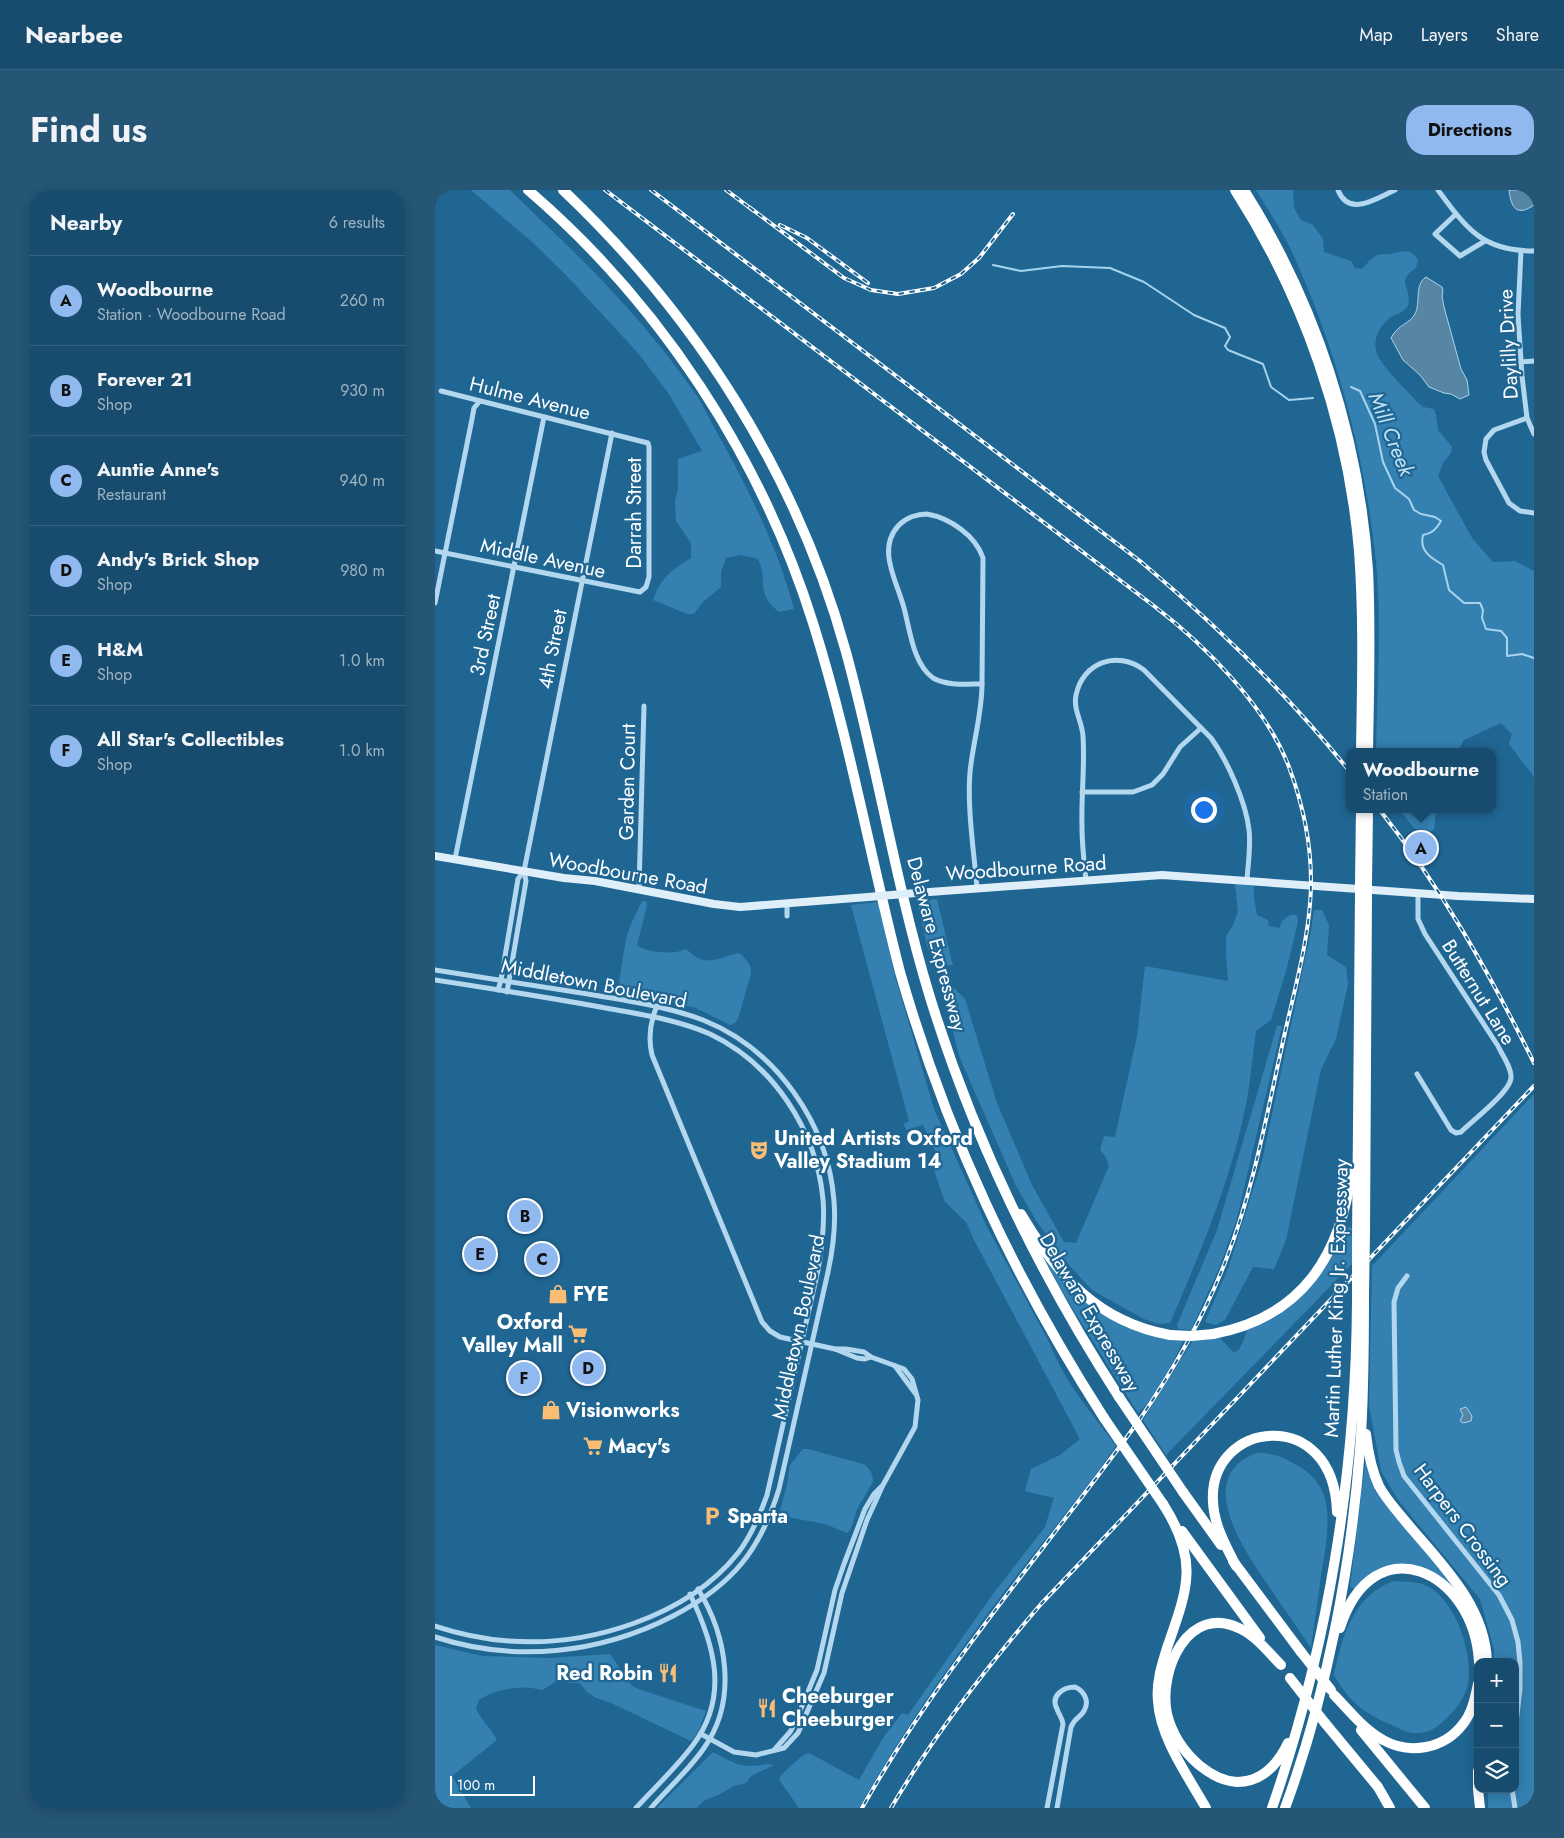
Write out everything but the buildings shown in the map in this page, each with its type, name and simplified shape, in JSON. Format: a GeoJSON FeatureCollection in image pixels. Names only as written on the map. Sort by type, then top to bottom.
{"type":"FeatureCollection","features":[{"type":"Feature","properties":{"kind":"highway","name":"Delaware Expressway"},"geometry":{"type":"LineString","coordinates":[[529,190],[593,252],[657,327],[691,373],[721,421],[774,520],[804,596],[822,652],[900,972],[912,1015],[943,1103],[974,1180],[1012,1261],[1104,1418],[1169,1514]]}},
{"type":"Feature","properties":{"kind":"highway","name":"Delaware Expressway"},"geometry":{"type":"LineString","coordinates":[[563,190],[633,262],[689,330],[739,406],[765,451],[796,513],[821,574],[846,651],[913,937],[930,996],[959,1084],[992,1165],[1013,1210],[1074,1325],[1119,1397],[1183,1492],[1333,1693]]}},
{"type":"Feature","properties":{"kind":"highway"},"geometry":{"type":"LineString","coordinates":[[1235,190],[1274,257],[1300,314],[1326,383],[1343,450],[1354,509],[1360,570],[1363,748]]}},
{"type":"Feature","properties":{"kind":"highway"},"geometry":{"type":"LineString","coordinates":[[1244,190],[1277,248],[1307,311],[1328,368],[1350,448],[1361,508],[1369,611],[1363,748]]}},
{"type":"Feature","properties":{"kind":"highway","name":"Martin Luther King Jr. Expressway"},"geometry":{"type":"LineString","coordinates":[[1285,1808],[1295,1781],[1327,1664],[1349,1543],[1359,1459],[1362,1410],[1361,1236],[1364,888],[1361,813]]}},
{"type":"Feature","properties":{"kind":"highway","name":"Martin Luther King Jr. Expressway"},"geometry":{"type":"LineString","coordinates":[[1361,1236],[1358,1126],[1364,888],[1368,813]]}},
{"type":"Feature","properties":{"kind":"highway"},"geometry":{"type":"LineString","coordinates":[[992,1165],[1045,1252],[1083,1295],[1101,1309],[1120,1320],[1149,1331],[1191,1336],[1213,1334],[1246,1325],[1277,1310],[1301,1289],[1321,1266],[1332,1248],[1343,1217],[1351,1183],[1358,1126]]}},
{"type":"Feature","properties":{"kind":"highway","name":"Martin Luther King Jr. Expressway"},"geometry":{"type":"LineString","coordinates":[[1272,1808],[1290,1752],[1320,1632],[1337,1541],[1346,1481],[1354,1402],[1361,1298]]}},
{"type":"Feature","properties":{"kind":"highway"},"geometry":{"type":"LineString","coordinates":[[1362,1410],[1368,1453],[1380,1487],[1468,1600],[1481,1630],[1486,1658]]}},
{"type":"Feature","properties":{"kind":"highway"},"geometry":{"type":"LineString","coordinates":[[1237,1566],[1223,1539],[1216,1520],[1213,1502],[1214,1482],[1221,1466],[1233,1452],[1242,1445],[1259,1437],[1272,1435],[1291,1438],[1307,1446],[1321,1458],[1335,1488],[1337,1541]]}},
{"type":"Feature","properties":{"kind":"highway"},"geometry":{"type":"LineString","coordinates":[[1169,1514],[1325,1723],[1397,1808]]}},
{"type":"Feature","properties":{"kind":"highway"},"geometry":{"type":"LineString","coordinates":[[1169,1514],[1185,1552],[1187,1582],[1184,1598],[1159,1676],[1158,1708],[1168,1740],[1206,1808]]}},
{"type":"Feature","properties":{"kind":"highway"},"geometry":{"type":"LineString","coordinates":[[1327,1664],[1343,1618],[1357,1591],[1378,1574],[1390,1570],[1404,1569],[1417,1571],[1436,1578],[1456,1596],[1474,1632],[1478,1658]]}},
{"type":"Feature","properties":{"kind":"highway"},"geometry":{"type":"LineString","coordinates":[[1281,1665],[1252,1636],[1235,1627],[1219,1624],[1208,1625],[1198,1629],[1183,1641],[1175,1652],[1170,1664],[1165,1692],[1169,1722],[1179,1743],[1196,1762],[1216,1777],[1227,1781],[1239,1782],[1255,1778],[1272,1767],[1285,1749],[1298,1721]]}},
{"type":"Feature","properties":{"kind":"highway"},"geometry":{"type":"LineString","coordinates":[[1333,1693],[1377,1737],[1396,1746],[1420,1748],[1443,1741],[1459,1729],[1470,1713],[1474,1698]]}},
{"type":"Feature","properties":{"kind":"highway"},"geometry":{"type":"LineString","coordinates":[[1333,1693],[1425,1808]]}},
{"type":"Feature","properties":{"kind":"highway"},"geometry":{"type":"LineString","coordinates":[[1289,1808],[1295,1781]]}},
{"type":"Feature","properties":{"kind":"highway"},"geometry":{"type":"LineString","coordinates":[[1378,1787],[1390,1808]]}},
{"type":"Feature","properties":{"kind":"highway"},"geometry":{"type":"LineString","coordinates":[[1478,1793],[1480,1808]]}},
{"type":"Feature","properties":{"kind":"main road","name":"Woodbourne Road"},"geometry":{"type":"LineString","coordinates":[[435,856],[740,907],[1162,875],[1534,899]]}},
{"type":"Feature","properties":{"kind":"street"},"geometry":{"type":"LineString","coordinates":[[1338,190],[1348,203],[1355,205],[1365,204],[1395,190]]}},
{"type":"Feature","properties":{"kind":"street"},"geometry":{"type":"LineString","coordinates":[[1438,190],[1456,214],[1485,241],[1510,250],[1534,251]]}},
{"type":"Feature","properties":{"kind":"street"},"geometry":{"type":"LineString","coordinates":[[1456,214],[1435,234],[1460,256],[1485,241]]}},
{"type":"Feature","properties":{"kind":"street","name":"Daylilly Drive"},"geometry":{"type":"LineString","coordinates":[[1521,251],[1518,315],[1521,362],[1527,418],[1534,434]]}},
{"type":"Feature","properties":{"kind":"street"},"geometry":{"type":"LineString","coordinates":[[1521,362],[1534,361]]}},
{"type":"Feature","properties":{"kind":"street","name":"Hulme Avenue"},"geometry":{"type":"LineString","coordinates":[[441,391],[612,434]]}},
{"type":"Feature","properties":{"kind":"street"},"geometry":{"type":"LineString","coordinates":[[435,603],[472,419],[479,402]]}},
{"type":"Feature","properties":{"kind":"street","name":"3rd Street"},"geometry":{"type":"LineString","coordinates":[[455,859],[544,417]]}},
{"type":"Feature","properties":{"kind":"street"},"geometry":{"type":"LineString","coordinates":[[1527,418],[1494,430],[1486,440],[1484,452],[1486,460],[1509,503],[1520,511],[1534,513]]}},
{"type":"Feature","properties":{"kind":"street","name":"4th Street"},"geometry":{"type":"LineString","coordinates":[[507,992],[526,881],[524,871],[612,434]]}},
{"type":"Feature","properties":{"kind":"street","name":"Darrah Street"},"geometry":{"type":"LineString","coordinates":[[612,434],[646,442],[649,448],[649,578],[645,590]]}},
{"type":"Feature","properties":{"kind":"street"},"geometry":{"type":"LineString","coordinates":[[977,888],[970,774],[981,714],[982,684],[984,572],[981,552],[971,538],[945,520],[927,514],[913,516],[905,520],[897,528],[889,543],[887,553],[918,658],[930,675],[939,681],[955,684],[982,684]]}},
{"type":"Feature","properties":{"kind":"street","name":"Middle Avenue"},"geometry":{"type":"LineString","coordinates":[[435,551],[581,581],[641,592],[645,590]]}},
{"type":"Feature","properties":{"kind":"street"},"geometry":{"type":"LineString","coordinates":[[1086,880],[1081,827],[1083,736],[1075,707],[1076,696],[1084,676],[1095,666],[1104,662],[1121,660],[1139,666],[1152,677],[1211,738],[1225,762],[1245,812],[1249,831],[1247,880]]}},
{"type":"Feature","properties":{"kind":"street","name":"Garden Court"},"geometry":{"type":"LineString","coordinates":[[639,889],[644,706]]}},
{"type":"Feature","properties":{"kind":"street"},"geometry":{"type":"LineString","coordinates":[[1082,792],[1133,792],[1152,785],[1163,774],[1180,747],[1201,728]]}},
{"type":"Feature","properties":{"kind":"street","name":"4th Street"},"geometry":{"type":"LineString","coordinates":[[498,990],[518,879],[524,871]]}},
{"type":"Feature","properties":{"kind":"street","name":"Butternut Lane"},"geometry":{"type":"LineString","coordinates":[[1417,1074],[1451,1130],[1456,1133],[1461,1132],[1498,1098],[1509,1085],[1511,1079],[1510,1072],[1498,1046],[1425,934],[1418,918],[1418,893]]}},
{"type":"Feature","properties":{"kind":"street"},"geometry":{"type":"LineString","coordinates":[[787,904],[787,916]]}},
{"type":"Feature","properties":{"kind":"street","name":"Middletown Boulevard"},"geometry":{"type":"LineString","coordinates":[[435,970],[657,1006],[677,1011],[717,1026],[753,1049],[787,1083],[807,1112],[816,1130],[830,1176],[834,1215],[831,1257],[779,1489],[771,1513],[757,1541],[742,1563],[726,1580],[694,1603],[661,1622],[610,1641],[569,1650],[540,1652],[505,1651],[460,1644],[435,1637]]}},
{"type":"Feature","properties":{"kind":"street","name":"Middletown Boulevard"},"geometry":{"type":"LineString","coordinates":[[435,980],[671,1020],[710,1035],[747,1057],[780,1091],[797,1115],[807,1135],[820,1178],[824,1215],[821,1256],[764,1504],[752,1530],[738,1553],[716,1575],[690,1594],[644,1619],[599,1633],[567,1640],[533,1642],[486,1639],[435,1626]]}},
{"type":"Feature","properties":{"kind":"street"},"geometry":{"type":"LineString","coordinates":[[657,1006],[649,1038],[652,1055],[762,1322],[776,1335],[801,1343],[835,1350],[857,1358],[865,1359],[871,1357],[900,1367],[913,1379],[919,1409],[915,1427],[883,1485],[874,1494],[865,1509],[835,1590],[820,1659],[790,1732],[774,1750],[757,1755],[734,1752],[701,1734]]}},
{"type":"Feature","properties":{"kind":"street","name":"Harpers Crossing"},"geometry":{"type":"LineString","coordinates":[[1407,1276],[1398,1288],[1395,1302],[1396,1450],[1404,1476],[1499,1596],[1512,1620],[1518,1642],[1520,1662],[1518,1703]]}},
{"type":"Feature","properties":{"kind":"street"},"geometry":{"type":"LineString","coordinates":[[651,1808],[694,1762],[710,1739],[722,1706],[725,1673],[720,1640],[698,1589]]}},
{"type":"Feature","properties":{"kind":"street"},"geometry":{"type":"LineString","coordinates":[[636,1808],[682,1758],[701,1734],[709,1716],[713,1700],[715,1671],[709,1638],[690,1594]]}},
{"type":"Feature","properties":{"kind":"street"},"geometry":{"type":"LineString","coordinates":[[1047,1808],[1063,1724],[1055,1700],[1058,1693],[1064,1688],[1075,1687],[1083,1692],[1087,1703],[1085,1711],[1075,1720],[1071,1727],[1057,1808]]}},
{"type":"Feature","properties":{"kind":"street"},"geometry":{"type":"LineString","coordinates":[[1513,1793],[1515,1808]]}},
{"type":"Feature","properties":{"kind":"shaded area"},"geometry":{"type":"Polygon","coordinates":[[[471,190],[510,190],[598,276],[673,363],[703,407],[752,500],[780,565],[794,609],[779,612],[771,605],[764,592],[761,566],[758,559],[741,555],[726,558],[721,572],[721,587],[702,603],[694,614],[687,614],[653,600],[660,585],[668,575],[691,558],[691,543],[676,521],[675,501],[678,489],[678,459],[702,451],[669,394],[638,353],[565,274],[531,241],[471,190]]]}},
{"type":"Feature","properties":{"kind":"shaded area"},"geometry":{"type":"Polygon","coordinates":[[[1256,190],[1293,190],[1294,208],[1301,220],[1313,225],[1323,239],[1324,252],[1351,261],[1355,268],[1362,269],[1378,255],[1409,252],[1418,260],[1416,268],[1406,277],[1405,281],[1409,299],[1408,305],[1402,312],[1383,324],[1376,338],[1375,348],[1383,364],[1417,402],[1423,407],[1434,409],[1438,430],[1452,447],[1451,453],[1443,463],[1438,476],[1472,538],[1493,562],[1515,561],[1534,571],[1534,777],[1509,744],[1512,734],[1501,723],[1464,740],[1459,748],[1376,748],[1379,633],[1378,586],[1365,483],[1347,404],[1323,327],[1292,252],[1256,190]]]}},
{"type":"Feature","properties":{"kind":"shaded area"},"geometry":{"type":"Polygon","coordinates":[[[1509,190],[1534,190],[1534,205],[1528,209],[1516,209],[1511,202],[1509,190]]]}},
{"type":"Feature","properties":{"kind":"shaded area"},"geometry":{"type":"Polygon","coordinates":[[[1426,277],[1442,287],[1444,307],[1461,369],[1467,380],[1469,395],[1460,399],[1429,387],[1420,375],[1403,360],[1391,338],[1415,314],[1420,284],[1426,277]]]}},
{"type":"Feature","properties":{"kind":"shaded area"},"geometry":{"type":"Polygon","coordinates":[[[1402,813],[1436,813],[1434,830],[1426,833],[1414,828],[1402,813]]]}},
{"type":"Feature","properties":{"kind":"shaded area"},"geometry":{"type":"Polygon","coordinates":[[[1235,884],[1254,886],[1257,915],[1268,920],[1269,926],[1279,928],[1282,921],[1290,915],[1297,915],[1298,922],[1271,1020],[1256,1031],[1247,1099],[1225,1185],[1170,1323],[1159,1324],[1144,1319],[1092,1290],[1068,1264],[1037,1222],[1016,1186],[959,1056],[949,1016],[950,988],[954,988],[965,999],[997,1103],[1032,1185],[1064,1242],[1076,1243],[1109,1166],[1106,1157],[1100,1150],[1104,1136],[1115,1137],[1137,1036],[1145,966],[1228,981],[1226,936],[1238,912],[1235,884]]]}},
{"type":"Feature","properties":{"kind":"shaded area"},"geometry":{"type":"Polygon","coordinates":[[[937,899],[953,965],[936,966],[927,946],[917,901],[937,899]]]}},
{"type":"Feature","properties":{"kind":"shaded area"},"geometry":{"type":"Polygon","coordinates":[[[642,901],[646,901],[647,906],[637,945],[641,948],[668,952],[685,949],[703,960],[719,959],[739,953],[748,962],[751,973],[738,1019],[735,1023],[730,1025],[696,1008],[651,997],[635,997],[625,993],[619,985],[626,939],[642,901]]]}},
{"type":"Feature","properties":{"kind":"shaded area"},"geometry":{"type":"Polygon","coordinates":[[[878,902],[895,976],[934,1109],[987,1227],[1063,1372],[1116,1446],[952,1662],[894,1749],[859,1808],[799,1808],[780,1781],[780,1776],[802,1756],[809,1753],[859,1780],[883,1738],[902,1713],[908,1715],[993,1594],[1045,1527],[1054,1498],[1025,1491],[1031,1469],[1060,1455],[1080,1439],[966,1222],[945,1202],[930,1159],[937,1155],[923,1125],[906,1130],[904,1124],[909,1121],[851,905],[878,902]]]}},
{"type":"Feature","properties":{"kind":"shaded area"},"geometry":{"type":"Polygon","coordinates":[[[1314,910],[1322,910],[1329,925],[1327,955],[1346,967],[1348,984],[1336,1039],[1321,1069],[1286,1240],[1274,1269],[1253,1267],[1225,1320],[1216,1325],[1205,1322],[1229,1266],[1262,1161],[1314,910]]]}},
{"type":"Feature","properties":{"kind":"shaded area"},"geometry":{"type":"Polygon","coordinates":[[[1277,1026],[1282,1026],[1237,1218],[1220,1266],[1191,1330],[1178,1329],[1177,1325],[1217,1230],[1277,1026]]]}},
{"type":"Feature","properties":{"kind":"shaded area"},"geometry":{"type":"Polygon","coordinates":[[[1534,1094],[1534,1808],[1488,1808],[1488,1793],[1519,1793],[1519,1658],[1493,1658],[1494,1649],[1480,1599],[1398,1500],[1381,1471],[1369,1405],[1372,1266],[1534,1094]]]}},
{"type":"Feature","properties":{"kind":"shaded area"},"geometry":{"type":"Polygon","coordinates":[[[1345,1226],[1352,1228],[1352,1264],[1166,1455],[1143,1420],[1193,1340],[1219,1337],[1233,1352],[1238,1351],[1247,1329],[1259,1324],[1330,1259],[1345,1226]]]}},
{"type":"Feature","properties":{"kind":"shaded area"},"geometry":{"type":"Polygon","coordinates":[[[1039,1249],[1085,1301],[1184,1339],[1159,1388],[1138,1413],[1064,1295],[1039,1249]]]}},
{"type":"Feature","properties":{"kind":"shaded area"},"geometry":{"type":"Polygon","coordinates":[[[1466,1407],[1472,1416],[1471,1421],[1463,1423],[1460,1421],[1463,1415],[1460,1409],[1466,1407]]]}},
{"type":"Feature","properties":{"kind":"shaded area"},"geometry":{"type":"Polygon","coordinates":[[[803,1449],[863,1464],[871,1472],[873,1482],[857,1509],[851,1529],[847,1533],[825,1524],[782,1515],[780,1511],[790,1465],[803,1449]]]}},
{"type":"Feature","properties":{"kind":"shaded area"},"geometry":{"type":"Polygon","coordinates":[[[1257,1453],[1280,1457],[1304,1469],[1317,1482],[1325,1499],[1327,1508],[1327,1538],[1311,1648],[1250,1558],[1230,1518],[1226,1498],[1228,1480],[1237,1464],[1257,1453]]]}},
{"type":"Feature","properties":{"kind":"shaded area"},"geometry":{"type":"Polygon","coordinates":[[[1366,1456],[1373,1479],[1455,1588],[1437,1574],[1426,1570],[1374,1572],[1354,1589],[1350,1587],[1366,1456]]]}},
{"type":"Feature","properties":{"kind":"shaded area"},"geometry":{"type":"Polygon","coordinates":[[[1393,1581],[1419,1583],[1437,1593],[1446,1602],[1459,1626],[1467,1654],[1469,1679],[1464,1695],[1455,1710],[1444,1721],[1424,1732],[1408,1732],[1371,1715],[1351,1699],[1334,1675],[1341,1646],[1351,1619],[1368,1597],[1379,1588],[1393,1581]]]}},
{"type":"Feature","properties":{"kind":"shaded area"},"geometry":{"type":"Polygon","coordinates":[[[435,1645],[482,1656],[549,1658],[610,1654],[632,1686],[706,1711],[698,1732],[691,1741],[611,1703],[596,1698],[587,1692],[580,1683],[569,1683],[559,1680],[542,1690],[527,1687],[501,1690],[479,1700],[476,1709],[497,1740],[452,1776],[471,1808],[435,1808],[435,1645]]]}},
{"type":"Feature","properties":{"kind":"shaded area"},"geometry":{"type":"Polygon","coordinates":[[[713,1752],[740,1765],[774,1765],[751,1776],[746,1783],[734,1786],[705,1800],[696,1808],[657,1808],[713,1752]]]}},
{"type":"Feature","properties":{"kind":"waterway","name":"Mill Creek"},"geometry":{"type":"LineString","coordinates":[[993,265],[1021,271],[1062,266],[1110,268],[1144,282],[1194,315],[1225,328],[1230,337],[1225,346],[1228,350],[1263,364],[1271,387],[1289,400],[1313,398]]}},
{"type":"Feature","properties":{"kind":"waterway","name":"Mill Creek"},"geometry":{"type":"LineString","coordinates":[[1351,387],[1360,391],[1375,424],[1383,462],[1395,488],[1409,499],[1414,510],[1441,521],[1434,530],[1423,535],[1422,541],[1424,550],[1430,557],[1443,565],[1449,590],[1464,603],[1480,603],[1486,629],[1501,631],[1507,638],[1507,656],[1522,654],[1534,658]]}},
{"type":"Feature","properties":{"kind":"railway"},"geometry":{"type":"LineString","coordinates":[[605,190],[1154,606],[1193,639],[1232,678],[1250,700],[1279,744],[1295,783],[1307,834],[1311,887],[1302,958],[1244,1208],[1236,1234],[1208,1302],[1165,1381],[1140,1419],[960,1657],[893,1756],[862,1808]]}},
{"type":"Feature","properties":{"kind":"railway"},"geometry":{"type":"LineString","coordinates":[[651,190],[1140,561],[1250,661],[1302,715],[1346,767]]}},
{"type":"Feature","properties":{"kind":"railway"},"geometry":{"type":"LineString","coordinates":[[726,190],[754,211]]}},
{"type":"Feature","properties":{"kind":"railway"},"geometry":{"type":"LineString","coordinates":[[749,207],[844,278],[871,290],[898,294],[934,288],[961,274],[979,258],[1013,214]]}},
{"type":"Feature","properties":{"kind":"railway"},"geometry":{"type":"LineString","coordinates":[[780,225],[807,238],[868,283]]}},
{"type":"Feature","properties":{"kind":"railway"},"geometry":{"type":"LineString","coordinates":[[1382,813],[1444,900],[1482,964],[1534,1063]]}},
{"type":"Feature","properties":{"kind":"railway"},"geometry":{"type":"LineString","coordinates":[[891,1808],[925,1754],[961,1703],[1041,1604],[1534,1086]]}},
{"type":"Feature","properties":{"kind":"place","name":"Woodbourne"},"geometry":{"type":"Point","coordinates":[1421,848]}},
{"type":"Feature","properties":{"kind":"place","name":"United Artists Oxford Valley Stadium 14"},"geometry":{"type":"Point","coordinates":[759,1150]}},
{"type":"Feature","properties":{"kind":"place","name":"Forever 21"},"geometry":{"type":"Point","coordinates":[525,1216]}},
{"type":"Feature","properties":{"kind":"place","name":"H&M"},"geometry":{"type":"Point","coordinates":[480,1254]}},
{"type":"Feature","properties":{"kind":"place","name":"Auntie Anne's"},"geometry":{"type":"Point","coordinates":[542,1259]}},
{"type":"Feature","properties":{"kind":"place","name":"FYE"},"geometry":{"type":"Point","coordinates":[558,1294]}},
{"type":"Feature","properties":{"kind":"place","name":"Oxford Valley Mall"},"geometry":{"type":"Point","coordinates":[578,1334]}},
{"type":"Feature","properties":{"kind":"place","name":"Andy's Brick Shop"},"geometry":{"type":"Point","coordinates":[588,1368]}},
{"type":"Feature","properties":{"kind":"place","name":"All Star's Collectibles"},"geometry":{"type":"Point","coordinates":[524,1378]}},
{"type":"Feature","properties":{"kind":"place","name":"Visionworks"},"geometry":{"type":"Point","coordinates":[551,1410]}},
{"type":"Feature","properties":{"kind":"place","name":"Macy's"},"geometry":{"type":"Point","coordinates":[593,1446]}},
{"type":"Feature","properties":{"kind":"place","name":"Sparta"},"geometry":{"type":"Point","coordinates":[712,1516]}},
{"type":"Feature","properties":{"kind":"place","name":"Red Robin"},"geometry":{"type":"Point","coordinates":[668,1673]}},
{"type":"Feature","properties":{"kind":"place","name":"Cheeburger Cheeburger"},"geometry":{"type":"Point","coordinates":[767,1708]}}]}
